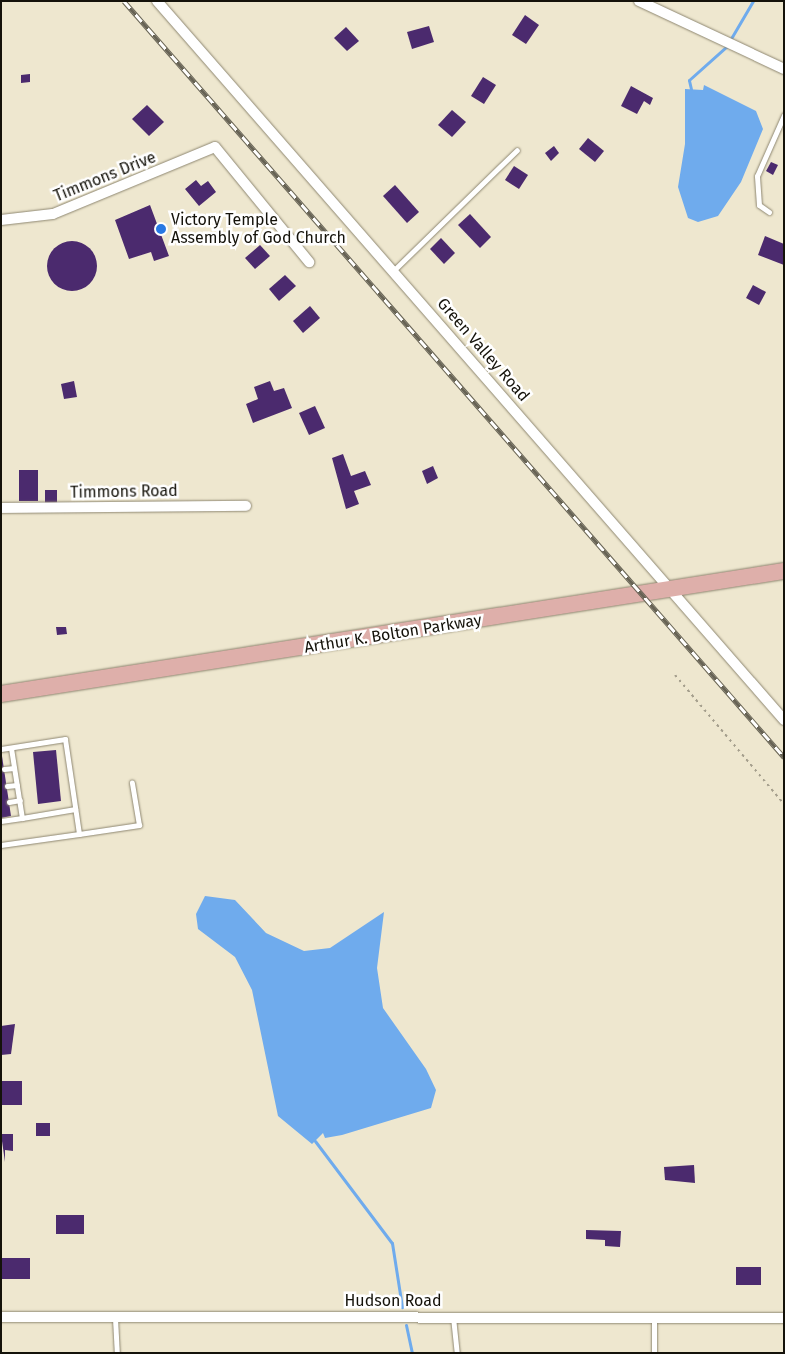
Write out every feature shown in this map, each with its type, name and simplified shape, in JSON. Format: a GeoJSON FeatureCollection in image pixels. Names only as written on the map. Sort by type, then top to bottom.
{"type":"FeatureCollection","features":[{"type":"Feature","properties":{"kind":"main road","name":"Arthur K. Bolton Parkway"},"geometry":{"type":"LineString","coordinates":[[1,694],[784,571]]}},
{"type":"Feature","properties":{"kind":"street","name":"Green Valley Road"},"geometry":{"type":"LineString","coordinates":[[157,1],[672,588],[784,720]]}},
{"type":"Feature","properties":{"kind":"street"},"geometry":{"type":"LineString","coordinates":[[639,1],[784,69]]}},
{"type":"Feature","properties":{"kind":"street","name":"Timmons Drive"},"geometry":{"type":"LineString","coordinates":[[1,220],[53,214],[215,147],[309,262]]}},
{"type":"Feature","properties":{"kind":"street","name":"Timmons Road"},"geometry":{"type":"LineString","coordinates":[[1,508],[246,506]]}},
{"type":"Feature","properties":{"kind":"street","name":"Hudson Road"},"geometry":{"type":"LineString","coordinates":[[1,1317],[453,1316],[654,1320],[784,1318]]}},
{"type":"Feature","properties":{"kind":"lane"},"geometry":{"type":"LineString","coordinates":[[769,212],[759,205],[757,176],[784,115]]}},
{"type":"Feature","properties":{"kind":"lane"},"geometry":{"type":"LineString","coordinates":[[393,270],[517,150]]}},
{"type":"Feature","properties":{"kind":"lane"},"geometry":{"type":"LineString","coordinates":[[1,750],[65,739],[79,834]]}},
{"type":"Feature","properties":{"kind":"lane"},"geometry":{"type":"LineString","coordinates":[[11,748],[22,818]]}},
{"type":"Feature","properties":{"kind":"lane"},"geometry":{"type":"LineString","coordinates":[[4,769],[14,768]]}},
{"type":"Feature","properties":{"kind":"lane"},"geometry":{"type":"LineString","coordinates":[[1,845],[139,825],[132,783]]}},
{"type":"Feature","properties":{"kind":"lane"},"geometry":{"type":"LineString","coordinates":[[7,786],[17,785]]}},
{"type":"Feature","properties":{"kind":"lane"},"geometry":{"type":"LineString","coordinates":[[9,802],[20,800]]}},
{"type":"Feature","properties":{"kind":"lane"},"geometry":{"type":"LineString","coordinates":[[1,821],[75,809]]}},
{"type":"Feature","properties":{"kind":"lane"},"geometry":{"type":"LineString","coordinates":[[453,1316],[457,1353]]}},
{"type":"Feature","properties":{"kind":"lane"},"geometry":{"type":"LineString","coordinates":[[114,1318],[117,1353]]}},
{"type":"Feature","properties":{"kind":"lane"},"geometry":{"type":"LineString","coordinates":[[654,1320],[654,1353]]}},
{"type":"Feature","properties":{"kind":"path"},"geometry":{"type":"LineString","coordinates":[[675,675],[784,804]]}},
{"type":"Feature","properties":{"kind":"water"},"geometry":{"type":"Polygon","coordinates":[[[704,85],[756,111],[763,129],[741,182],[718,216],[698,222],[688,218],[678,187],[685,144],[685,89],[703,90],[704,85]]]}},
{"type":"Feature","properties":{"kind":"water"},"geometry":{"type":"Polygon","coordinates":[[[205,896],[235,900],[266,933],[304,951],[330,948],[384,912],[377,968],[383,1008],[426,1069],[436,1090],[431,1108],[342,1135],[325,1138],[323,1133],[312,1144],[278,1116],[252,990],[235,957],[198,929],[196,914],[205,896]]]}},
{"type":"Feature","properties":{"kind":"building"},"geometry":{"type":"Polygon","coordinates":[[[525,15],[539,25],[526,44],[512,35],[525,15]]]}},
{"type":"Feature","properties":{"kind":"building"},"geometry":{"type":"Polygon","coordinates":[[[429,26],[434,42],[412,49],[407,32],[429,26]]]}},
{"type":"Feature","properties":{"kind":"building"},"geometry":{"type":"Polygon","coordinates":[[[346,27],[359,41],[347,51],[334,38],[346,27]]]}},
{"type":"Feature","properties":{"kind":"building"},"geometry":{"type":"Polygon","coordinates":[[[30,74],[30,82],[21,83],[21,75],[30,74]]]}},
{"type":"Feature","properties":{"kind":"building"},"geometry":{"type":"Polygon","coordinates":[[[483,77],[496,85],[484,104],[471,96],[483,77]]]}},
{"type":"Feature","properties":{"kind":"building"},"geometry":{"type":"Polygon","coordinates":[[[631,86],[653,98],[650,105],[644,101],[637,114],[621,106],[631,86]]]}},
{"type":"Feature","properties":{"kind":"building"},"geometry":{"type":"Polygon","coordinates":[[[147,105],[164,122],[149,136],[132,119],[147,105]]]}},
{"type":"Feature","properties":{"kind":"building"},"geometry":{"type":"Polygon","coordinates":[[[452,110],[466,122],[452,137],[438,125],[452,110]]]}},
{"type":"Feature","properties":{"kind":"building"},"geometry":{"type":"Polygon","coordinates":[[[588,138],[604,151],[595,162],[579,149],[588,138]]]}},
{"type":"Feature","properties":{"kind":"building"},"geometry":{"type":"Polygon","coordinates":[[[554,146],[559,153],[551,161],[545,153],[554,146]]]}},
{"type":"Feature","properties":{"kind":"building"},"geometry":{"type":"Polygon","coordinates":[[[771,162],[778,165],[773,175],[766,171],[771,162]]]}},
{"type":"Feature","properties":{"kind":"building"},"geometry":{"type":"Polygon","coordinates":[[[514,166],[528,175],[519,189],[505,180],[514,166]]]}},
{"type":"Feature","properties":{"kind":"building"},"geometry":{"type":"Polygon","coordinates":[[[196,180],[201,186],[208,181],[216,192],[199,206],[185,189],[196,180]]]}},
{"type":"Feature","properties":{"kind":"building"},"geometry":{"type":"Polygon","coordinates":[[[395,185],[419,212],[407,223],[383,196],[395,185]]]}},
{"type":"Feature","properties":{"kind":"building"},"geometry":{"type":"Polygon","coordinates":[[[150,205],[169,256],[154,261],[151,252],[129,259],[115,220],[150,205]]]}},
{"type":"Feature","properties":{"kind":"building"},"geometry":{"type":"Polygon","coordinates":[[[470,214],[491,237],[480,248],[458,225],[470,214]]]}},
{"type":"Feature","properties":{"kind":"building"},"geometry":{"type":"Polygon","coordinates":[[[765,236],[784,244],[784,265],[758,255],[765,236]]]}},
{"type":"Feature","properties":{"kind":"building"},"geometry":{"type":"Polygon","coordinates":[[[441,238],[455,253],[444,264],[430,249],[441,238]]]}},
{"type":"Feature","properties":{"kind":"building"},"geometry":{"type":"Polygon","coordinates":[[[67,241],[77,241],[90,248],[97,261],[97,271],[90,284],[77,291],[67,291],[58,287],[51,280],[47,271],[47,261],[51,252],[58,245],[67,241]]]}},
{"type":"Feature","properties":{"kind":"building"},"geometry":{"type":"Polygon","coordinates":[[[260,245],[270,256],[255,269],[245,258],[260,245]]]}},
{"type":"Feature","properties":{"kind":"building"},"geometry":{"type":"Polygon","coordinates":[[[285,275],[296,286],[279,301],[269,289],[285,275]]]}},
{"type":"Feature","properties":{"kind":"building"},"geometry":{"type":"Polygon","coordinates":[[[753,285],[766,292],[759,305],[746,298],[753,285]]]}},
{"type":"Feature","properties":{"kind":"building"},"geometry":{"type":"Polygon","coordinates":[[[310,306],[320,318],[303,333],[293,321],[310,306]]]}},
{"type":"Feature","properties":{"kind":"building"},"geometry":{"type":"Polygon","coordinates":[[[74,381],[77,397],[64,399],[61,384],[74,381]]]}},
{"type":"Feature","properties":{"kind":"building"},"geometry":{"type":"Polygon","coordinates":[[[270,381],[274,391],[284,388],[292,408],[253,423],[246,404],[258,399],[254,387],[270,381]]]}},
{"type":"Feature","properties":{"kind":"building"},"geometry":{"type":"Polygon","coordinates":[[[315,406],[325,428],[309,435],[299,413],[315,406]]]}},
{"type":"Feature","properties":{"kind":"building"},"geometry":{"type":"Polygon","coordinates":[[[343,454],[351,476],[365,471],[371,485],[354,491],[359,504],[346,509],[332,458],[343,454]]]}},
{"type":"Feature","properties":{"kind":"building"},"geometry":{"type":"Polygon","coordinates":[[[433,466],[438,478],[427,484],[422,471],[433,466]]]}},
{"type":"Feature","properties":{"kind":"building"},"geometry":{"type":"Polygon","coordinates":[[[19,470],[38,470],[38,501],[19,501],[19,470]]]}},
{"type":"Feature","properties":{"kind":"building"},"geometry":{"type":"Polygon","coordinates":[[[45,490],[57,490],[57,503],[45,503],[45,490]]]}},
{"type":"Feature","properties":{"kind":"building"},"geometry":{"type":"Polygon","coordinates":[[[56,627],[66,627],[67,634],[57,635],[56,627]]]}},
{"type":"Feature","properties":{"kind":"building"},"geometry":{"type":"Polygon","coordinates":[[[56,750],[61,801],[38,804],[33,752],[56,750]]]}},
{"type":"Feature","properties":{"kind":"building"},"geometry":{"type":"Polygon","coordinates":[[[1,757],[11,816],[1,818],[1,757]]]}},
{"type":"Feature","properties":{"kind":"building"},"geometry":{"type":"Polygon","coordinates":[[[15,1024],[11,1054],[1,1055],[1,1026],[15,1024]]]}},
{"type":"Feature","properties":{"kind":"building"},"geometry":{"type":"Polygon","coordinates":[[[1,1081],[22,1081],[22,1105],[1,1105],[1,1081]]]}},
{"type":"Feature","properties":{"kind":"building"},"geometry":{"type":"Polygon","coordinates":[[[36,1123],[50,1123],[50,1136],[36,1136],[36,1123]]]}},
{"type":"Feature","properties":{"kind":"building"},"geometry":{"type":"Polygon","coordinates":[[[1,1134],[13,1134],[13,1151],[5,1150],[5,1162],[1,1134]]]}},
{"type":"Feature","properties":{"kind":"building"},"geometry":{"type":"Polygon","coordinates":[[[694,1165],[695,1183],[665,1180],[664,1167],[694,1165]]]}},
{"type":"Feature","properties":{"kind":"building"},"geometry":{"type":"Polygon","coordinates":[[[56,1215],[84,1215],[84,1234],[56,1234],[56,1215]]]}},
{"type":"Feature","properties":{"kind":"building"},"geometry":{"type":"Polygon","coordinates":[[[586,1230],[621,1231],[620,1247],[605,1246],[605,1240],[586,1239],[586,1230]]]}},
{"type":"Feature","properties":{"kind":"building"},"geometry":{"type":"Polygon","coordinates":[[[1,1258],[30,1258],[30,1279],[1,1279],[1,1258]]]}},
{"type":"Feature","properties":{"kind":"building"},"geometry":{"type":"Polygon","coordinates":[[[736,1267],[761,1267],[761,1285],[736,1285],[736,1267]]]}},
{"type":"Feature","properties":{"kind":"waterway"},"geometry":{"type":"LineString","coordinates":[[691,89],[689,80],[726,47],[753,1]]}},
{"type":"Feature","properties":{"kind":"waterway"},"geometry":{"type":"LineString","coordinates":[[315,1141],[392,1243],[402,1307]]}},
{"type":"Feature","properties":{"kind":"waterway"},"geometry":{"type":"LineString","coordinates":[[406,1325],[412,1353]]}},
{"type":"Feature","properties":{"kind":"railway"},"geometry":{"type":"LineString","coordinates":[[124,1],[784,757]]}},
{"type":"Feature","properties":{"kind":"place","name":"Victory Temple Assembly of God Church"},"geometry":{"type":"Point","coordinates":[161,229]}}]}
